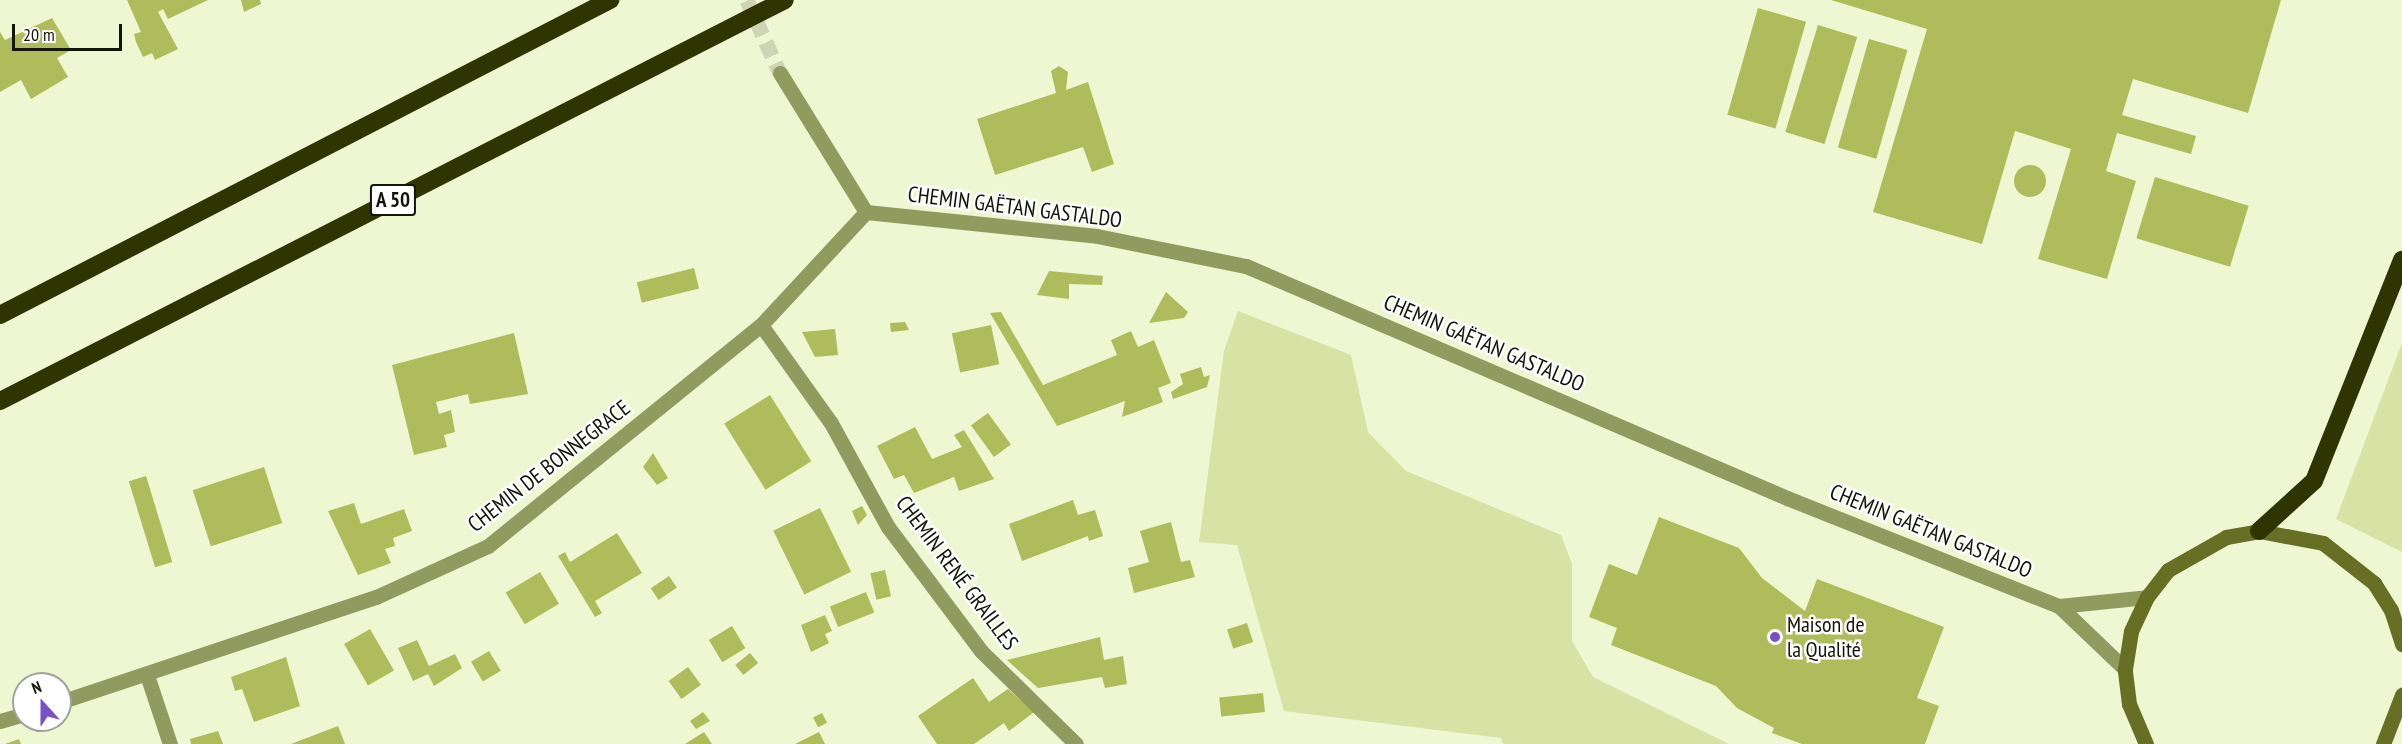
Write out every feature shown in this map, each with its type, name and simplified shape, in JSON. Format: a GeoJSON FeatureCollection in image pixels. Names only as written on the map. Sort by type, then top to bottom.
{"type":"FeatureCollection","features":[{"type":"Feature","properties":{"kind":"highway"},"geometry":{"type":"LineString","coordinates":[[0,315],[610,0]]}},
{"type":"Feature","properties":{"kind":"highway","name":"A 50"},"geometry":{"type":"LineString","coordinates":[[0,400],[785,0]]}},
{"type":"Feature","properties":{"kind":"highway"},"geometry":{"type":"LineString","coordinates":[[2259,531],[2314,481],[2402,260]]}},
{"type":"Feature","properties":{"kind":"main road"},"geometry":{"type":"LineString","coordinates":[[2146,744],[2129,704],[2125,669],[2131,631],[2147,597],[2195,550],[2259,531],[2323,543],[2351,561],[2391,610],[2402,644]]}},
{"type":"Feature","properties":{"kind":"main road"},"geometry":{"type":"LineString","coordinates":[[2383,744],[2402,703]]}},
{"type":"Feature","properties":{"kind":"street"},"geometry":{"type":"LineString","coordinates":[[780,73],[866,213]]}},
{"type":"Feature","properties":{"kind":"street","name":"CHEMIN DE BONNEGRACE"},"geometry":{"type":"LineString","coordinates":[[72,698],[376,597],[488,546],[761,325],[866,213]]}},
{"type":"Feature","properties":{"kind":"street","name":"CHEMIN GAËTAN GASTALDO"},"geometry":{"type":"LineString","coordinates":[[866,213],[1097,236],[1246,266],[1787,498],[2059,606],[2125,669]]}},
{"type":"Feature","properties":{"kind":"street","name":"CHEMIN RENÉ GRAILLES"},"geometry":{"type":"LineString","coordinates":[[761,325],[831,423],[888,527],[974,641],[1076,744]]}},
{"type":"Feature","properties":{"kind":"street","name":"CHEMIN GAËTAN GASTALDO"},"geometry":{"type":"LineString","coordinates":[[2059,606],[2147,597]]}},
{"type":"Feature","properties":{"kind":"street"},"geometry":{"type":"LineString","coordinates":[[147,675],[170,744]]}},
{"type":"Feature","properties":{"kind":"green space"},"geometry":{"type":"Polygon","coordinates":[[[1238,311],[1351,355],[1368,432],[1406,471],[1561,535],[1572,564],[1572,641],[1593,677],[1729,744],[1503,744],[1501,738],[1284,711],[1237,545],[1199,542],[1224,351],[1238,311]]]}},
{"type":"Feature","properties":{"kind":"green space"},"geometry":{"type":"Polygon","coordinates":[[[2402,343],[2402,552],[2336,519],[2402,343]]]}},
{"type":"Feature","properties":{"kind":"building"},"geometry":{"type":"Polygon","coordinates":[[[127,0],[208,0],[168,19],[163,9],[158,12],[178,49],[155,60],[152,53],[143,57],[136,42],[134,34],[141,32],[127,0]]]}},
{"type":"Feature","properties":{"kind":"building"},"geometry":{"type":"Polygon","coordinates":[[[241,0],[260,0],[261,4],[244,12],[241,0]]]}},
{"type":"Feature","properties":{"kind":"building"},"geometry":{"type":"Polygon","coordinates":[[[1831,0],[2281,0],[2248,113],[2133,79],[2122,115],[2196,136],[2191,154],[2117,133],[2106,171],[2136,181],[2107,279],[2038,259],[2071,149],[2015,131],[1982,244],[1873,212],[1927,29],[1831,0]]]}},
{"type":"Feature","properties":{"kind":"building"},"geometry":{"type":"Polygon","coordinates":[[[1758,8],[1806,22],[1775,128],[1727,115],[1758,8]]]}},
{"type":"Feature","properties":{"kind":"building"},"geometry":{"type":"Polygon","coordinates":[[[52,18],[71,50],[57,58],[68,77],[31,99],[21,80],[0,92],[0,32],[5,40],[52,18]]]}},
{"type":"Feature","properties":{"kind":"building"},"geometry":{"type":"Polygon","coordinates":[[[1818,25],[1857,37],[1824,144],[1785,132],[1818,25]]]}},
{"type":"Feature","properties":{"kind":"building"},"geometry":{"type":"Polygon","coordinates":[[[1869,39],[1907,50],[1876,159],[1838,148],[1869,39]]]}},
{"type":"Feature","properties":{"kind":"building"},"geometry":{"type":"Polygon","coordinates":[[[1059,66],[1068,72],[1066,90],[1088,82],[1114,164],[1092,172],[1083,147],[995,175],[977,119],[1056,93],[1051,71],[1059,66]]]}},
{"type":"Feature","properties":{"kind":"building"},"geometry":{"type":"Polygon","coordinates":[[[2030,165],[2041,170],[2046,181],[2041,192],[2030,197],[2019,192],[2014,181],[2019,170],[2030,165]]]}},
{"type":"Feature","properties":{"kind":"building"},"geometry":{"type":"Polygon","coordinates":[[[2155,177],[2249,206],[2230,267],[2136,238],[2155,177]]]}},
{"type":"Feature","properties":{"kind":"building"},"geometry":{"type":"Polygon","coordinates":[[[694,268],[699,288],[642,303],[637,282],[694,268]]]}},
{"type":"Feature","properties":{"kind":"building"},"geometry":{"type":"Polygon","coordinates":[[[1049,271],[1103,276],[1102,285],[1069,284],[1069,299],[1037,295],[1049,271]]]}},
{"type":"Feature","properties":{"kind":"building"},"geometry":{"type":"Polygon","coordinates":[[[1166,292],[1188,312],[1184,318],[1149,323],[1166,292]]]}},
{"type":"Feature","properties":{"kind":"building"},"geometry":{"type":"Polygon","coordinates":[[[1001,312],[1043,385],[1117,355],[1111,340],[1131,331],[1138,347],[1154,340],[1171,383],[1158,388],[1163,402],[1122,417],[1125,401],[1057,426],[990,313],[1001,312]]]}},
{"type":"Feature","properties":{"kind":"building"},"geometry":{"type":"Polygon","coordinates":[[[905,322],[909,330],[891,332],[890,323],[905,322]]]}},
{"type":"Feature","properties":{"kind":"building"},"geometry":{"type":"Polygon","coordinates":[[[991,325],[999,364],[960,372],[952,333],[991,325]]]}},
{"type":"Feature","properties":{"kind":"building"},"geometry":{"type":"Polygon","coordinates":[[[835,329],[838,355],[815,357],[802,332],[835,329]]]}},
{"type":"Feature","properties":{"kind":"building"},"geometry":{"type":"Polygon","coordinates":[[[514,333],[528,394],[470,404],[468,394],[436,402],[439,414],[451,410],[455,432],[444,435],[447,447],[414,455],[392,365],[514,333]]]}},
{"type":"Feature","properties":{"kind":"building"},"geometry":{"type":"Polygon","coordinates":[[[1201,367],[1204,377],[1210,375],[1207,387],[1173,399],[1171,392],[1183,384],[1180,374],[1201,367]]]}},
{"type":"Feature","properties":{"kind":"building"},"geometry":{"type":"Polygon","coordinates":[[[770,395],[811,461],[766,490],[724,424],[770,395]]]}},
{"type":"Feature","properties":{"kind":"building"},"geometry":{"type":"Polygon","coordinates":[[[988,413],[1011,445],[994,457],[971,425],[988,413]]]}},
{"type":"Feature","properties":{"kind":"building"},"geometry":{"type":"Polygon","coordinates":[[[915,427],[932,459],[962,447],[954,435],[964,430],[994,479],[959,491],[954,477],[914,493],[904,475],[894,479],[877,446],[915,427]]]}},
{"type":"Feature","properties":{"kind":"building"},"geometry":{"type":"Polygon","coordinates":[[[653,453],[668,478],[657,485],[643,467],[653,453]]]}},
{"type":"Feature","properties":{"kind":"building"},"geometry":{"type":"Polygon","coordinates":[[[264,467],[282,523],[211,546],[193,490],[264,467]]]}},
{"type":"Feature","properties":{"kind":"building"},"geometry":{"type":"Polygon","coordinates":[[[146,476],[172,562],[155,567],[129,481],[146,476]]]}},
{"type":"Feature","properties":{"kind":"building"},"geometry":{"type":"Polygon","coordinates":[[[1073,500],[1078,515],[1095,510],[1103,536],[1089,541],[1088,536],[1022,561],[1009,524],[1073,500]]]}},
{"type":"Feature","properties":{"kind":"building"},"geometry":{"type":"Polygon","coordinates":[[[354,503],[361,524],[404,509],[412,531],[393,538],[395,546],[385,549],[391,563],[358,575],[328,511],[354,503]]]}},
{"type":"Feature","properties":{"kind":"building"},"geometry":{"type":"Polygon","coordinates":[[[862,506],[867,515],[858,525],[852,511],[862,506]]]}},
{"type":"Feature","properties":{"kind":"building"},"geometry":{"type":"Polygon","coordinates":[[[820,508],[851,572],[804,595],[773,531],[820,508]]]}},
{"type":"Feature","properties":{"kind":"building","name":"Maison de la Qualité"},"geometry":{"type":"Polygon","coordinates":[[[1659,517],[1739,548],[1762,578],[1805,611],[1817,579],[1944,627],[1917,698],[1939,706],[1925,744],[1802,744],[1772,733],[1774,728],[1737,708],[1716,686],[1611,645],[1617,628],[1589,617],[1609,564],[1637,575],[1659,517]]]}},
{"type":"Feature","properties":{"kind":"building"},"geometry":{"type":"Polygon","coordinates":[[[1171,522],[1181,562],[1190,560],[1195,577],[1134,593],[1128,568],[1149,562],[1140,531],[1171,522]]]}},
{"type":"Feature","properties":{"kind":"building"},"geometry":{"type":"Polygon","coordinates":[[[617,533],[642,573],[595,601],[602,613],[595,617],[558,556],[565,552],[570,562],[617,533]]]}},
{"type":"Feature","properties":{"kind":"building"},"geometry":{"type":"Polygon","coordinates":[[[885,570],[891,596],[876,600],[870,573],[885,570]]]}},
{"type":"Feature","properties":{"kind":"building"},"geometry":{"type":"Polygon","coordinates":[[[540,572],[559,604],[525,624],[506,593],[540,572]]]}},
{"type":"Feature","properties":{"kind":"building"},"geometry":{"type":"Polygon","coordinates":[[[669,576],[677,588],[659,600],[651,588],[669,576]]]}},
{"type":"Feature","properties":{"kind":"building"},"geometry":{"type":"Polygon","coordinates":[[[866,592],[874,612],[838,627],[830,607],[866,592]]]}},
{"type":"Feature","properties":{"kind":"building"},"geometry":{"type":"Polygon","coordinates":[[[825,615],[832,631],[825,634],[829,643],[811,652],[801,625],[825,615]]]}},
{"type":"Feature","properties":{"kind":"building"},"geometry":{"type":"Polygon","coordinates":[[[1247,623],[1253,642],[1233,649],[1227,629],[1247,623]]]}},
{"type":"Feature","properties":{"kind":"building"},"geometry":{"type":"Polygon","coordinates":[[[732,626],[745,648],[722,662],[709,640],[732,626]]]}},
{"type":"Feature","properties":{"kind":"building"},"geometry":{"type":"Polygon","coordinates":[[[370,629],[394,671],[368,686],[344,644],[370,629]]]}},
{"type":"Feature","properties":{"kind":"building"},"geometry":{"type":"Polygon","coordinates":[[[1100,637],[1104,660],[1123,656],[1127,684],[1105,688],[1102,677],[1038,688],[1007,660],[1100,637]]]}},
{"type":"Feature","properties":{"kind":"building"},"geometry":{"type":"Polygon","coordinates":[[[417,640],[429,666],[455,654],[462,668],[434,686],[428,674],[413,681],[398,648],[417,640]]]}},
{"type":"Feature","properties":{"kind":"building"},"geometry":{"type":"Polygon","coordinates":[[[489,651],[501,671],[483,682],[471,662],[489,651]]]}},
{"type":"Feature","properties":{"kind":"building"},"geometry":{"type":"Polygon","coordinates":[[[750,653],[758,663],[743,675],[735,665],[750,653]]]}},
{"type":"Feature","properties":{"kind":"building"},"geometry":{"type":"Polygon","coordinates":[[[286,657],[300,706],[254,722],[242,689],[235,691],[231,677],[286,657]]]}},
{"type":"Feature","properties":{"kind":"building"},"geometry":{"type":"Polygon","coordinates":[[[688,667],[701,685],[682,699],[669,681],[688,667]]]}},
{"type":"Feature","properties":{"kind":"building"},"geometry":{"type":"Polygon","coordinates":[[[973,678],[989,702],[1008,689],[1034,712],[1009,731],[1004,723],[974,744],[937,744],[918,716],[973,678]]]}},
{"type":"Feature","properties":{"kind":"building"},"geometry":{"type":"Polygon","coordinates":[[[1263,693],[1265,712],[1221,716],[1219,698],[1263,693]]]}},
{"type":"Feature","properties":{"kind":"building"},"geometry":{"type":"Polygon","coordinates":[[[703,712],[710,721],[696,729],[690,721],[703,712]]]}},
{"type":"Feature","properties":{"kind":"building"},"geometry":{"type":"Polygon","coordinates":[[[822,713],[827,723],[818,727],[813,718],[822,713]]]}},
{"type":"Feature","properties":{"kind":"building"},"geometry":{"type":"Polygon","coordinates":[[[338,726],[345,744],[291,744],[338,726]]]}},
{"type":"Feature","properties":{"kind":"building"},"geometry":{"type":"Polygon","coordinates":[[[218,731],[223,744],[191,744],[190,739],[218,731]]]}},
{"type":"Feature","properties":{"kind":"building"},"geometry":{"type":"Polygon","coordinates":[[[704,732],[712,744],[685,744],[704,732]]]}},
{"type":"Feature","properties":{"kind":"building"},"geometry":{"type":"Polygon","coordinates":[[[819,732],[825,744],[795,744],[819,732]]]}},
{"type":"Feature","properties":{"kind":"building"},"geometry":{"type":"Polygon","coordinates":[[[19,739],[21,744],[5,744],[19,739]]]}},
{"type":"Feature","properties":{"kind":"tunnel"},"geometry":{"type":"LineString","coordinates":[[747,0],[780,73]]}},
{"type":"Feature","properties":{"kind":"place","name":"Maison de la Qualité"},"geometry":{"type":"Point","coordinates":[1775,637]}}]}
